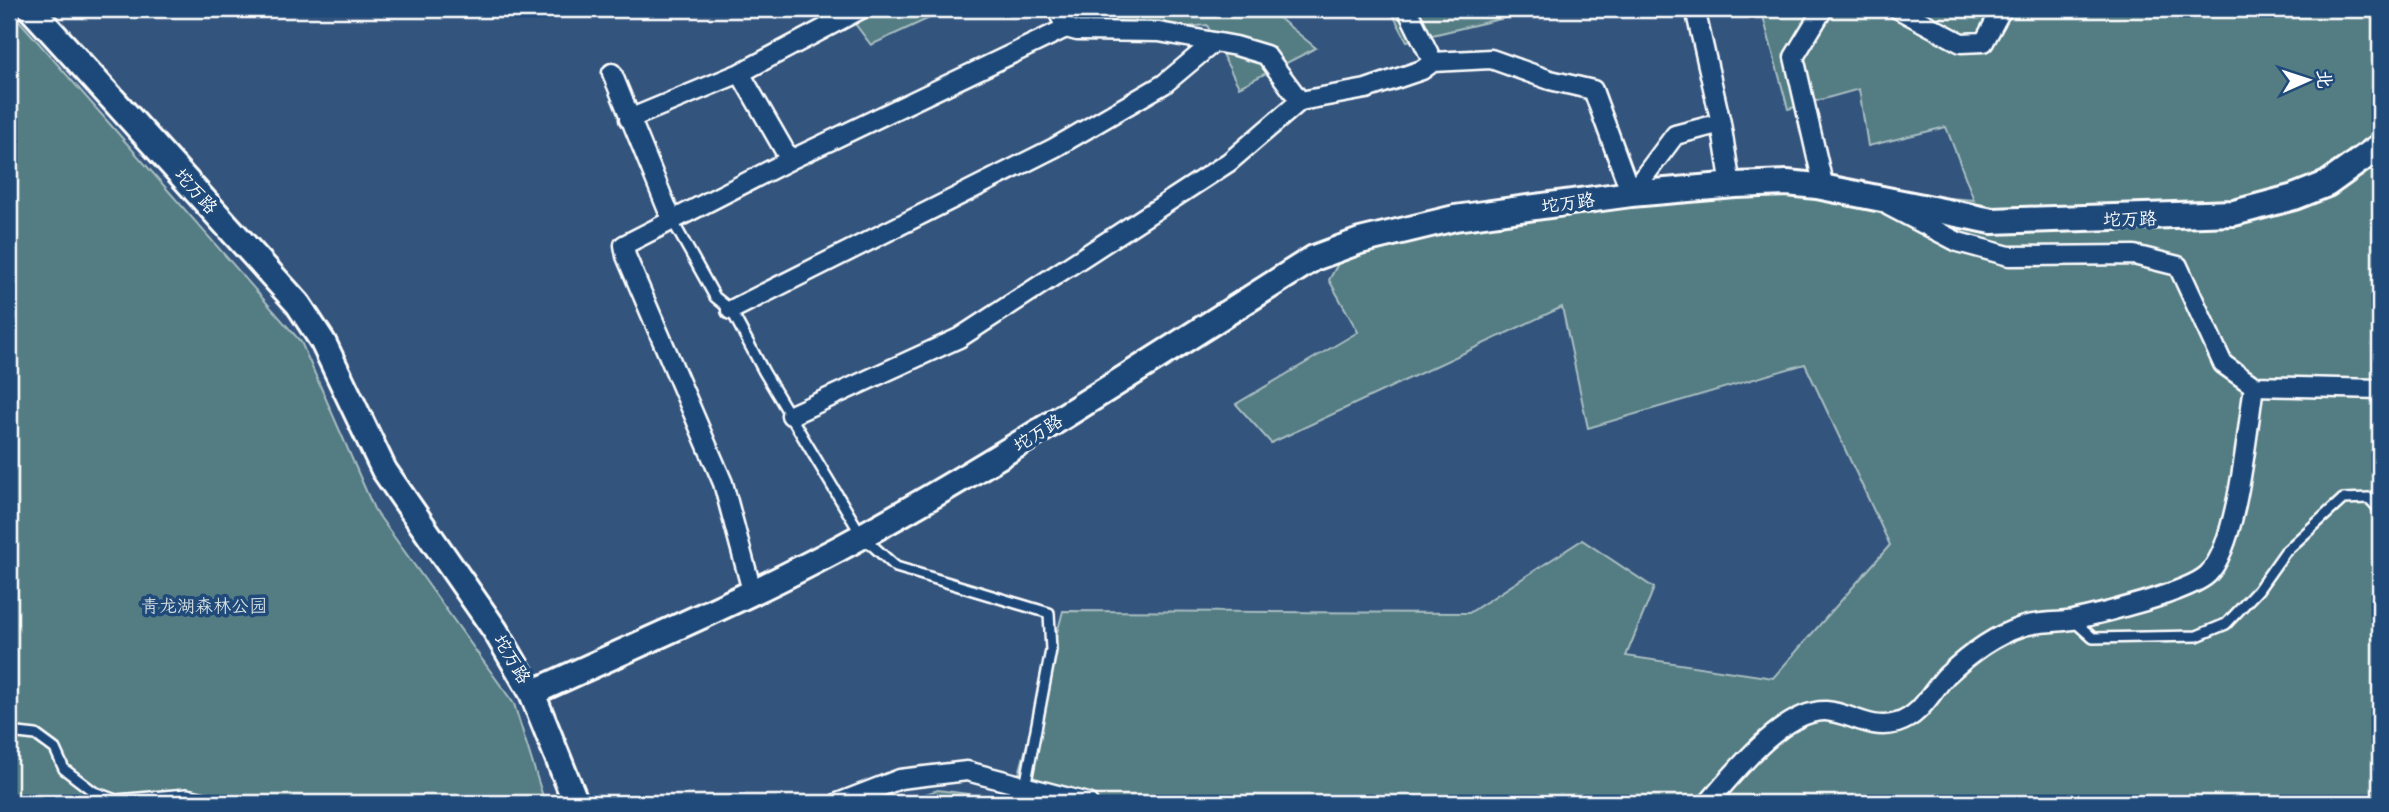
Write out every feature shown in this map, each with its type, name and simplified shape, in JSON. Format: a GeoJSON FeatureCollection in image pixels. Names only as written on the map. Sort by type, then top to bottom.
{"type":"FeatureCollection","features":[{"type":"Feature","properties":{"kind":"main road","name":"坨万路"},"geometry":{"type":"LineString","coordinates":[[31,9],[298,304],[323,342],[384,470],[495,630],[532,693],[752,591],[862,536],[1031,438],[1314,258],[1360,241],[1455,218],[1631,194],[1787,183],[1992,222],[2234,214],[2274,204],[2327,184],[2380,146]]}},
{"type":"Feature","properties":{"kind":"main road"},"geometry":{"type":"LineString","coordinates":[[532,693],[576,803]]}},
{"type":"Feature","properties":{"kind":"street"},"geometry":{"type":"LineString","coordinates":[[629,119],[740,73],[861,9]]}},
{"type":"Feature","properties":{"kind":"street"},"geometry":{"type":"LineString","coordinates":[[1057,9],[1066,28]]}},
{"type":"Feature","properties":{"kind":"street"},"geometry":{"type":"LineString","coordinates":[[1407,9],[1433,62]]}},
{"type":"Feature","properties":{"kind":"street"},"geometry":{"type":"LineString","coordinates":[[1695,9],[1721,123],[1731,186]]}},
{"type":"Feature","properties":{"kind":"street"},"geometry":{"type":"LineString","coordinates":[[1823,9],[1794,57],[1824,188]]}},
{"type":"Feature","properties":{"kind":"street"},"geometry":{"type":"LineString","coordinates":[[1898,9],[1961,43],[1984,42],[2002,9]]}},
{"type":"Feature","properties":{"kind":"street"},"geometry":{"type":"LineString","coordinates":[[752,591],[723,483],[626,256],[624,245],[671,218],[1066,28],[1077,31],[1159,32],[1236,46],[1266,55],[1300,101]]}},
{"type":"Feature","properties":{"kind":"street"},"geometry":{"type":"LineString","coordinates":[[731,310],[1054,148],[1164,83],[1213,43]]}},
{"type":"Feature","properties":{"kind":"street"},"geometry":{"type":"LineString","coordinates":[[791,415],[959,338],[1228,162],[1300,101],[1366,89],[1422,70],[1433,62],[1491,59],[1550,80],[1593,90],[1631,194]]}},
{"type":"Feature","properties":{"kind":"street"},"geometry":{"type":"LineString","coordinates":[[612,73],[671,218]]}},
{"type":"Feature","properties":{"kind":"street"},"geometry":{"type":"LineString","coordinates":[[740,73],[790,160]]}},
{"type":"Feature","properties":{"kind":"street"},"geometry":{"type":"LineString","coordinates":[[1631,194],[1675,135],[1721,123]]}},
{"type":"Feature","properties":{"kind":"street"},"geometry":{"type":"LineString","coordinates":[[1880,201],[1958,242],[2009,256],[2134,255],[2178,266],[2223,364],[2254,386],[2380,389]]}},
{"type":"Feature","properties":{"kind":"street"},"geometry":{"type":"LineString","coordinates":[[1708,803],[1738,768],[1774,735],[1805,715],[1826,711],[1871,725],[1899,723],[1925,705],[1944,679],[1970,654],[2021,626],[2073,620],[2188,587],[2208,574],[2230,533],[2254,386]]}},
{"type":"Feature","properties":{"kind":"street"},"geometry":{"type":"LineString","coordinates":[[838,803],[900,779],[967,771],[1088,803]]}},
{"type":"Feature","properties":{"kind":"lane"},"geometry":{"type":"LineString","coordinates":[[671,218],[715,296],[731,310],[862,536],[896,567],[1049,613],[1051,650],[1025,787]]}},
{"type":"Feature","properties":{"kind":"lane"},"geometry":{"type":"LineString","coordinates":[[2073,620],[2092,638],[2197,636],[2226,624],[2258,590],[2285,552],[2343,499],[2369,498],[2380,510]]}},
{"type":"Feature","properties":{"kind":"lane"},"geometry":{"type":"LineString","coordinates":[[9,732],[36,734],[55,749],[64,769],[94,792],[116,800],[187,793],[229,803]]}},
{"type":"Feature","properties":{"kind":"green space","name":"青龙湖森林公园"},"geometry":{"type":"Polygon","coordinates":[[[9,9],[301,342],[374,509],[514,704],[545,803],[9,803],[9,9]]]}},
{"type":"Feature","properties":{"kind":"green space"},"geometry":{"type":"Polygon","coordinates":[[[844,9],[949,9],[871,45],[844,9]]]}},
{"type":"Feature","properties":{"kind":"green space"},"geometry":{"type":"Polygon","coordinates":[[[1052,9],[1268,9],[1316,48],[1239,87],[1207,25],[1073,37],[1052,9]]]}},
{"type":"Feature","properties":{"kind":"green space"},"geometry":{"type":"Polygon","coordinates":[[[1390,9],[1542,9],[1407,41],[1390,9]]]}},
{"type":"Feature","properties":{"kind":"green space"},"geometry":{"type":"Polygon","coordinates":[[[1761,9],[2380,9],[2380,803],[897,803],[938,790],[1012,800],[1063,611],[1469,613],[1582,540],[1654,588],[1626,656],[1773,678],[1890,545],[1805,364],[1588,428],[1562,307],[1271,443],[1236,404],[1358,332],[1329,280],[1356,231],[1773,184],[1974,200],[1946,127],[1868,146],[1859,89],[1788,109],[1761,9]]]}}]}
